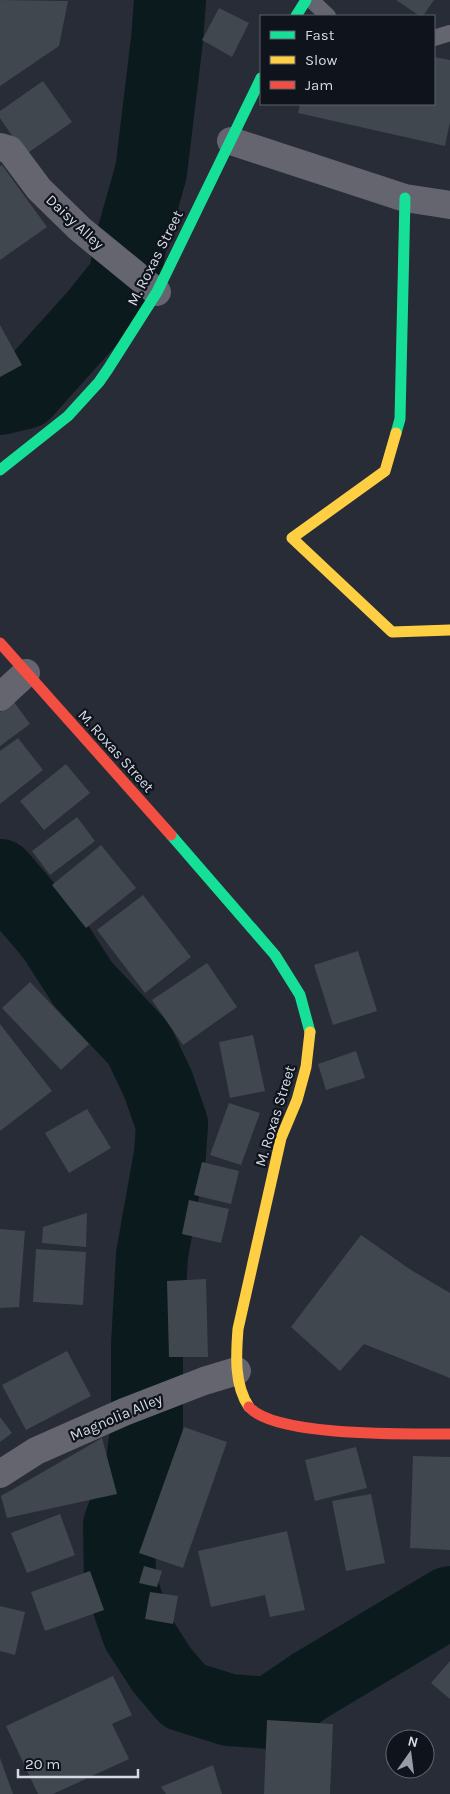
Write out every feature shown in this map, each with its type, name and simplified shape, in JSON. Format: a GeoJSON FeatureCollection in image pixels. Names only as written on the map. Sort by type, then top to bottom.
{"type":"FeatureCollection","features":[{"type":"Feature","properties":{"kind":"main road"},"geometry":{"type":"LineString","coordinates":[[297,15],[306,0]]}},
{"type":"Feature","properties":{"kind":"main road","name":"M. Roxas Street"},"geometry":{"type":"LineString","coordinates":[[0,470],[68,416],[99,382],[147,284],[194,213],[260,80]]}},
{"type":"Feature","properties":{"kind":"main road"},"geometry":{"type":"LineString","coordinates":[[405,198],[400,420],[385,472],[292,538],[392,632],[450,630]]}},
{"type":"Feature","properties":{"kind":"main road","name":"M. Roxas Street"},"geometry":{"type":"LineString","coordinates":[[0,643],[268,948],[300,995],[310,1029],[306,1068],[297,1100],[281,1138],[238,1329],[236,1371],[242,1397],[250,1409],[259,1415],[286,1425],[364,1433],[450,1434]]}},
{"type":"Feature","properties":{"kind":"street"},"geometry":{"type":"LineString","coordinates":[[231,141],[405,198],[450,205]]}},
{"type":"Feature","properties":{"kind":"street","name":"Daisy Alley"},"geometry":{"type":"LineString","coordinates":[[0,146],[10,150],[39,189],[80,229],[147,284]]}},
{"type":"Feature","properties":{"kind":"street"},"geometry":{"type":"LineString","coordinates":[[0,697],[26,673]]}},
{"type":"Feature","properties":{"kind":"street","name":"Magnolia Alley"},"geometry":{"type":"LineString","coordinates":[[0,1474],[36,1452],[124,1412],[204,1381],[236,1371]]}},
{"type":"Feature","properties":{"kind":"lane"},"geometry":{"type":"LineString","coordinates":[[311,0],[327,15]]}},
{"type":"Feature","properties":{"kind":"lane"},"geometry":{"type":"LineString","coordinates":[[435,38],[450,33]]}},
{"type":"Feature","properties":{"kind":"building"},"geometry":{"type":"Polygon","coordinates":[[[0,0],[68,1],[59,46],[0,86],[0,0]]]}},
{"type":"Feature","properties":{"kind":"building"},"geometry":{"type":"Polygon","coordinates":[[[396,0],[434,0],[424,15],[418,15],[396,0]]]}},
{"type":"Feature","properties":{"kind":"building"},"geometry":{"type":"Polygon","coordinates":[[[219,8],[249,23],[232,57],[202,40],[219,8]]]}},
{"type":"Feature","properties":{"kind":"building"},"geometry":{"type":"Polygon","coordinates":[[[435,57],[450,60],[450,122],[445,146],[298,113],[300,105],[435,105],[435,57]]]}},
{"type":"Feature","properties":{"kind":"building"},"geometry":{"type":"Polygon","coordinates":[[[43,81],[72,122],[25,155],[0,118],[0,111],[43,81]]]}},
{"type":"Feature","properties":{"kind":"building"},"geometry":{"type":"Polygon","coordinates":[[[2,165],[47,227],[0,260],[0,166],[2,165]]]}},
{"type":"Feature","properties":{"kind":"building"},"geometry":{"type":"Polygon","coordinates":[[[0,325],[22,365],[0,377],[0,325]]]}},
{"type":"Feature","properties":{"kind":"building"},"geometry":{"type":"Polygon","coordinates":[[[14,702],[30,724],[0,746],[0,712],[14,702]]]}},
{"type":"Feature","properties":{"kind":"building"},"geometry":{"type":"Polygon","coordinates":[[[18,738],[43,770],[0,804],[0,751],[18,738]]]}},
{"type":"Feature","properties":{"kind":"building"},"geometry":{"type":"Polygon","coordinates":[[[66,764],[90,793],[44,830],[20,801],[66,764]]]}},
{"type":"Feature","properties":{"kind":"building"},"geometry":{"type":"Polygon","coordinates":[[[77,817],[95,841],[50,875],[32,851],[77,817]]]}},
{"type":"Feature","properties":{"kind":"building"},"geometry":{"type":"Polygon","coordinates":[[[101,845],[136,888],[86,928],[52,885],[101,845]]]}},
{"type":"Feature","properties":{"kind":"building"},"geometry":{"type":"Polygon","coordinates":[[[143,895],[191,957],[145,993],[97,930],[143,895]]]}},
{"type":"Feature","properties":{"kind":"building"},"geometry":{"type":"Polygon","coordinates":[[[358,951],[377,1011],[333,1025],[314,965],[358,951]]]}},
{"type":"Feature","properties":{"kind":"building"},"geometry":{"type":"Polygon","coordinates":[[[207,963],[237,1007],[183,1045],[152,1000],[207,963]]]}},
{"type":"Feature","properties":{"kind":"building"},"geometry":{"type":"Polygon","coordinates":[[[30,982],[89,1044],[61,1070],[2,1008],[30,982]]]}},
{"type":"Feature","properties":{"kind":"building"},"geometry":{"type":"Polygon","coordinates":[[[0,1024],[52,1091],[0,1131],[0,1024]]]}},
{"type":"Feature","properties":{"kind":"building"},"geometry":{"type":"Polygon","coordinates":[[[253,1035],[265,1091],[230,1098],[219,1042],[253,1035]]]}},
{"type":"Feature","properties":{"kind":"building"},"geometry":{"type":"Polygon","coordinates":[[[356,1051],[365,1078],[326,1090],[318,1064],[356,1051]]]}},
{"type":"Feature","properties":{"kind":"building"},"geometry":{"type":"Polygon","coordinates":[[[229,1103],[260,1113],[241,1165],[210,1155],[229,1103]]]}},
{"type":"Feature","properties":{"kind":"building"},"geometry":{"type":"Polygon","coordinates":[[[87,1109],[111,1148],[69,1173],[45,1133],[87,1109]]]}},
{"type":"Feature","properties":{"kind":"building"},"geometry":{"type":"Polygon","coordinates":[[[202,1162],[239,1171],[231,1204],[194,1195],[202,1162]]]}},
{"type":"Feature","properties":{"kind":"building"},"geometry":{"type":"Polygon","coordinates":[[[189,1200],[229,1209],[221,1243],[182,1234],[189,1200]]]}},
{"type":"Feature","properties":{"kind":"building"},"geometry":{"type":"Polygon","coordinates":[[[87,1213],[86,1247],[42,1243],[43,1227],[87,1213]]]}},
{"type":"Feature","properties":{"kind":"building"},"geometry":{"type":"Polygon","coordinates":[[[0,1229],[25,1231],[19,1307],[0,1308],[0,1229]]]}},
{"type":"Feature","properties":{"kind":"building"},"geometry":{"type":"Polygon","coordinates":[[[361,1235],[411,1270],[450,1293],[450,1378],[364,1344],[340,1371],[291,1327],[361,1235]]]}},
{"type":"Feature","properties":{"kind":"building"},"geometry":{"type":"Polygon","coordinates":[[[36,1249],[86,1252],[83,1305],[33,1302],[36,1249]]]}},
{"type":"Feature","properties":{"kind":"building"},"geometry":{"type":"Polygon","coordinates":[[[206,1279],[208,1357],[169,1357],[167,1281],[206,1279]]]}},
{"type":"Feature","properties":{"kind":"building"},"geometry":{"type":"Polygon","coordinates":[[[67,1351],[91,1396],[26,1430],[2,1385],[67,1351]]]}},
{"type":"Feature","properties":{"kind":"building"},"geometry":{"type":"Polygon","coordinates":[[[0,1417],[12,1433],[0,1442],[0,1417]]]}},
{"type":"Feature","properties":{"kind":"building"},"geometry":{"type":"Polygon","coordinates":[[[184,1427],[227,1442],[183,1568],[139,1553],[184,1427]]]}},
{"type":"Feature","properties":{"kind":"building"},"geometry":{"type":"Polygon","coordinates":[[[102,1438],[117,1494],[7,1518],[1,1496],[102,1438]]]}},
{"type":"Feature","properties":{"kind":"building"},"geometry":{"type":"Polygon","coordinates":[[[356,1447],[367,1488],[315,1501],[305,1460],[356,1447]]]}},
{"type":"Feature","properties":{"kind":"building"},"geometry":{"type":"Polygon","coordinates":[[[413,1456],[450,1457],[450,1550],[410,1548],[413,1456]]]}},
{"type":"Feature","properties":{"kind":"building"},"geometry":{"type":"Polygon","coordinates":[[[371,1494],[385,1563],[346,1571],[332,1501],[371,1494]]]}},
{"type":"Feature","properties":{"kind":"building"},"geometry":{"type":"Polygon","coordinates":[[[60,1514],[75,1555],[27,1573],[11,1533],[60,1514]]]}},
{"type":"Feature","properties":{"kind":"building"},"geometry":{"type":"Polygon","coordinates":[[[287,1531],[305,1610],[270,1617],[265,1595],[211,1607],[198,1551],[287,1531]]]}},
{"type":"Feature","properties":{"kind":"building"},"geometry":{"type":"Polygon","coordinates":[[[144,1566],[162,1571],[157,1587],[139,1583],[144,1566]]]}},
{"type":"Feature","properties":{"kind":"building"},"geometry":{"type":"Polygon","coordinates":[[[90,1571],[104,1610],[45,1631],[31,1592],[90,1571]]]}},
{"type":"Feature","properties":{"kind":"building"},"geometry":{"type":"Polygon","coordinates":[[[150,1592],[178,1596],[173,1624],[145,1619],[150,1592]]]}},
{"type":"Feature","properties":{"kind":"building"},"geometry":{"type":"Polygon","coordinates":[[[0,1606],[25,1612],[15,1655],[0,1651],[0,1606]]]}},
{"type":"Feature","properties":{"kind":"building"},"geometry":{"type":"Polygon","coordinates":[[[450,1661],[450,1699],[431,1683],[450,1661]]]}},
{"type":"Feature","properties":{"kind":"building"},"geometry":{"type":"Polygon","coordinates":[[[113,1676],[132,1715],[112,1724],[129,1759],[53,1794],[38,1794],[6,1726],[113,1676]]]}},
{"type":"Feature","properties":{"kind":"building"},"geometry":{"type":"Polygon","coordinates":[[[267,1720],[333,1724],[330,1794],[264,1794],[267,1720]]]}},
{"type":"Feature","properties":{"kind":"building"},"geometry":{"type":"Polygon","coordinates":[[[0,1758],[13,1794],[0,1794],[0,1758]]]}},
{"type":"Feature","properties":{"kind":"building"},"geometry":{"type":"Polygon","coordinates":[[[213,1765],[222,1794],[166,1794],[161,1787],[213,1765]]]}},
{"type":"Feature","properties":{"kind":"waterway"},"geometry":{"type":"LineString","coordinates":[[0,399],[25,393],[96,314],[124,279],[131,242],[151,172],[170,0]]}},
{"type":"Feature","properties":{"kind":"waterway"},"geometry":{"type":"LineString","coordinates":[[0,875],[52,936],[83,984],[139,1044],[158,1084],[172,1124],[170,1154],[152,1255],[147,1346],[147,1424],[142,1462],[119,1525],[120,1581],[138,1633],[162,1670],[184,1696],[229,1710],[270,1713],[311,1685],[450,1602]]}},
{"type":"Feature","properties":{"kind":"traffic: fast"},"geometry":{"type":"LineString","coordinates":[[297,15],[306,0]]}},
{"type":"Feature","properties":{"kind":"traffic: fast"},"geometry":{"type":"LineString","coordinates":[[0,470],[68,416],[99,382],[108,369],[157,292],[260,80]]}},
{"type":"Feature","properties":{"kind":"traffic: fast"},"geometry":{"type":"LineString","coordinates":[[396,433],[400,419],[405,198]]}},
{"type":"Feature","properties":{"kind":"traffic: fast"},"geometry":{"type":"LineString","coordinates":[[171,835],[275,955],[300,995],[310,1032]]}},
{"type":"Feature","properties":{"kind":"traffic: slow"},"geometry":{"type":"LineString","coordinates":[[396,433],[385,471],[292,538],[392,632],[450,630]]}},
{"type":"Feature","properties":{"kind":"traffic: slow"},"geometry":{"type":"LineString","coordinates":[[249,1407],[238,1380],[238,1329],[281,1138],[297,1100],[306,1067],[310,1032]]}},
{"type":"Feature","properties":{"kind":"traffic: jam"},"geometry":{"type":"LineString","coordinates":[[0,643],[171,835]]}},
{"type":"Feature","properties":{"kind":"traffic: jam"},"geometry":{"type":"LineString","coordinates":[[249,1407],[263,1417],[313,1429],[344,1432],[450,1434]]}}]}
